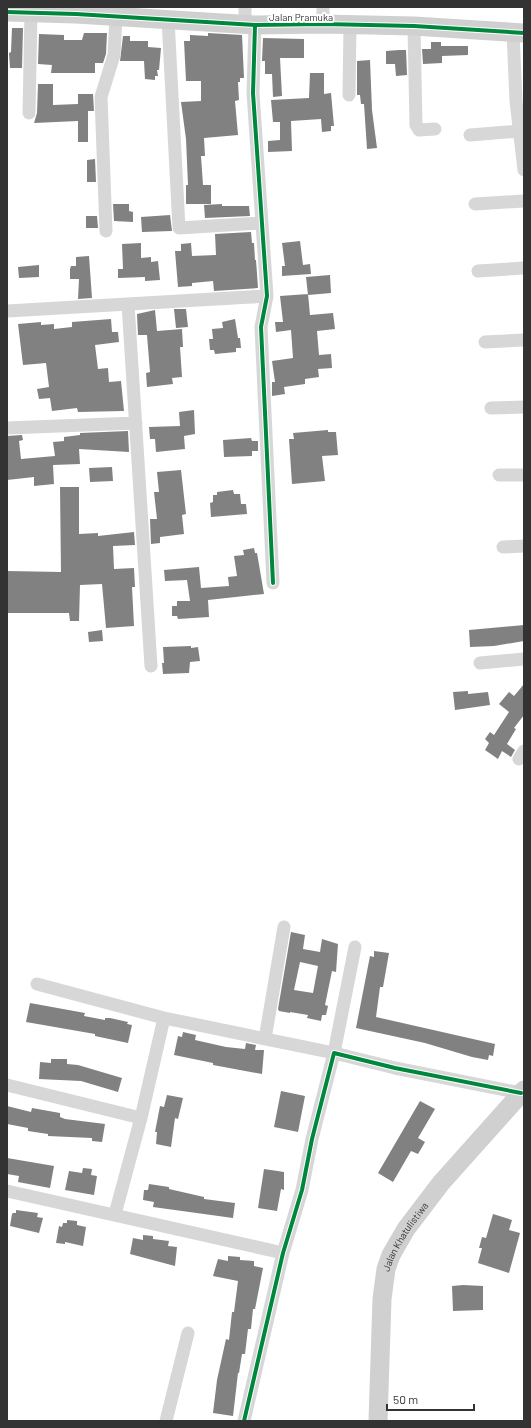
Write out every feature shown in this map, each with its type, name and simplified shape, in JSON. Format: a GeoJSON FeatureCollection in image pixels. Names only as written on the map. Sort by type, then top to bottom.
{"type":"FeatureCollection","features":[{"type":"Feature","properties":{"kind":"street","name":"Jalan Pramuka"},"geometry":{"type":"LineString","coordinates":[[7,12],[168,19],[323,15],[350,25],[414,26],[519,32]]}},
{"type":"Feature","properties":{"kind":"street"},"geometry":{"type":"LineString","coordinates":[[29,113],[30,13]]}},
{"type":"Feature","properties":{"kind":"street"},"geometry":{"type":"LineString","coordinates":[[106,231],[101,97],[114,55],[116,16]]}},
{"type":"Feature","properties":{"kind":"street"},"geometry":{"type":"LineString","coordinates":[[248,18],[267,296],[261,328],[273,583]]}},
{"type":"Feature","properties":{"kind":"street"},"geometry":{"type":"LineString","coordinates":[[168,19],[179,228],[261,223]]}},
{"type":"Feature","properties":{"kind":"street"},"geometry":{"type":"LineString","coordinates":[[349,95],[350,25]]}},
{"type":"Feature","properties":{"kind":"street"},"geometry":{"type":"LineString","coordinates":[[414,26],[416,126],[419,130],[435,130]]}},
{"type":"Feature","properties":{"kind":"street"},"geometry":{"type":"LineString","coordinates":[[519,32],[516,101],[524,170]]}},
{"type":"Feature","properties":{"kind":"street"},"geometry":{"type":"LineString","coordinates":[[470,135],[519,131]]}},
{"type":"Feature","properties":{"kind":"street"},"geometry":{"type":"LineString","coordinates":[[475,204],[524,201]]}},
{"type":"Feature","properties":{"kind":"street"},"geometry":{"type":"LineString","coordinates":[[478,271],[524,268]]}},
{"type":"Feature","properties":{"kind":"street"},"geometry":{"type":"LineString","coordinates":[[7,311],[267,296]]}},
{"type":"Feature","properties":{"kind":"street"},"geometry":{"type":"LineString","coordinates":[[128,304],[151,666]]}},
{"type":"Feature","properties":{"kind":"street"},"geometry":{"type":"LineString","coordinates":[[485,342],[524,340]]}},
{"type":"Feature","properties":{"kind":"street"},"geometry":{"type":"LineString","coordinates":[[491,408],[524,407]]}},
{"type":"Feature","properties":{"kind":"street"},"geometry":{"type":"LineString","coordinates":[[7,428],[136,422]]}},
{"type":"Feature","properties":{"kind":"street"},"geometry":{"type":"LineString","coordinates":[[499,476],[524,475]]}},
{"type":"Feature","properties":{"kind":"street"},"geometry":{"type":"LineString","coordinates":[[503,547],[524,546]]}},
{"type":"Feature","properties":{"kind":"street"},"geometry":{"type":"LineString","coordinates":[[480,663],[524,659]]}},
{"type":"Feature","properties":{"kind":"street"},"geometry":{"type":"LineString","coordinates":[[265,1039],[284,927]]}},
{"type":"Feature","properties":{"kind":"street"},"geometry":{"type":"LineString","coordinates":[[244,1421],[283,1253],[302,1190],[312,1140],[334,1053],[355,947]]}},
{"type":"Feature","properties":{"kind":"street"},"geometry":{"type":"LineString","coordinates":[[38,984],[164,1018],[334,1053],[395,1068],[523,1092]]}},
{"type":"Feature","properties":{"kind":"street"},"geometry":{"type":"LineString","coordinates":[[115,1214],[141,1118],[164,1018]]}},
{"type":"Feature","properties":{"kind":"street"},"geometry":{"type":"LineString","coordinates":[[7,1085],[141,1118]]}},
{"type":"Feature","properties":{"kind":"street","name":"Jalan Khatulistiwa"},"geometry":{"type":"LineString","coordinates":[[378,1421],[382,1299],[386,1269],[391,1255],[406,1229],[441,1183],[523,1092]]}},
{"type":"Feature","properties":{"kind":"street"},"geometry":{"type":"LineString","coordinates":[[7,1191],[115,1214],[283,1253]]}},
{"type":"Feature","properties":{"kind":"street"},"geometry":{"type":"LineString","coordinates":[[166,1421],[188,1333]]}},
{"type":"Feature","properties":{"kind":"building"},"geometry":{"type":"Polygon","coordinates":[[[12,28],[23,28],[22,68],[10,68],[9,53],[11,52],[12,28]]]}},
{"type":"Feature","properties":{"kind":"building"},"geometry":{"type":"Polygon","coordinates":[[[84,33],[107,33],[106,54],[103,63],[95,63],[95,73],[51,73],[52,65],[38,64],[39,34],[64,35],[64,40],[82,40],[84,33]]]}},
{"type":"Feature","properties":{"kind":"building"},"geometry":{"type":"Polygon","coordinates":[[[208,33],[242,35],[244,78],[240,78],[240,82],[238,82],[239,100],[235,101],[238,135],[204,138],[205,156],[201,156],[203,185],[211,185],[211,204],[186,204],[186,185],[188,185],[186,139],[181,102],[201,101],[201,81],[186,81],[184,41],[190,41],[190,35],[208,36],[208,33]]]}},
{"type":"Feature","properties":{"kind":"building"},"geometry":{"type":"Polygon","coordinates":[[[123,36],[130,36],[130,41],[148,41],[148,47],[161,48],[159,70],[157,70],[158,76],[155,76],[155,80],[145,79],[144,61],[120,61],[123,36]]]}},
{"type":"Feature","properties":{"kind":"building"},"geometry":{"type":"Polygon","coordinates":[[[263,38],[304,39],[304,58],[280,58],[282,96],[273,97],[272,74],[265,74],[265,61],[262,61],[263,38]]]}},
{"type":"Feature","properties":{"kind":"building"},"geometry":{"type":"Polygon","coordinates":[[[431,42],[441,42],[441,46],[468,46],[468,55],[442,56],[442,63],[423,64],[422,49],[431,49],[431,42]]]}},
{"type":"Feature","properties":{"kind":"building"},"geometry":{"type":"Polygon","coordinates":[[[406,50],[407,75],[396,76],[395,64],[386,64],[386,51],[406,50]]]}},
{"type":"Feature","properties":{"kind":"building"},"geometry":{"type":"Polygon","coordinates":[[[370,60],[372,110],[377,148],[367,149],[364,104],[361,104],[360,95],[357,95],[357,61],[370,60]]]}},
{"type":"Feature","properties":{"kind":"building"},"geometry":{"type":"Polygon","coordinates":[[[310,73],[324,73],[324,94],[331,93],[334,126],[331,126],[331,131],[322,132],[321,119],[291,121],[292,151],[268,152],[268,141],[280,140],[280,122],[273,122],[271,100],[309,98],[310,73]]]}},
{"type":"Feature","properties":{"kind":"building"},"geometry":{"type":"Polygon","coordinates":[[[38,84],[53,84],[53,105],[78,104],[78,94],[93,94],[94,111],[88,111],[88,142],[78,142],[78,121],[34,123],[37,113],[38,84]]]}},
{"type":"Feature","properties":{"kind":"building"},"geometry":{"type":"Polygon","coordinates":[[[95,159],[96,182],[87,182],[87,160],[95,159]]]}},
{"type":"Feature","properties":{"kind":"building"},"geometry":{"type":"Polygon","coordinates":[[[113,204],[129,204],[129,211],[133,212],[133,222],[114,221],[113,204]]]}},
{"type":"Feature","properties":{"kind":"building"},"geometry":{"type":"Polygon","coordinates":[[[222,204],[222,206],[249,206],[250,216],[205,218],[204,205],[222,204]]]}},
{"type":"Feature","properties":{"kind":"building"},"geometry":{"type":"Polygon","coordinates":[[[170,215],[172,231],[142,232],[141,217],[170,215]]]}},
{"type":"Feature","properties":{"kind":"building"},"geometry":{"type":"Polygon","coordinates":[[[86,216],[97,216],[98,228],[86,228],[86,216]]]}},
{"type":"Feature","properties":{"kind":"building"},"geometry":{"type":"Polygon","coordinates":[[[251,232],[252,243],[254,243],[258,288],[214,291],[213,281],[192,283],[192,286],[178,287],[175,251],[181,251],[181,244],[191,243],[192,256],[216,255],[215,234],[251,232]]]}},
{"type":"Feature","properties":{"kind":"building"},"geometry":{"type":"Polygon","coordinates":[[[300,241],[303,265],[310,264],[311,274],[282,276],[282,266],[285,266],[282,243],[300,241]]]}},
{"type":"Feature","properties":{"kind":"building"},"geometry":{"type":"Polygon","coordinates":[[[141,243],[141,258],[151,257],[151,262],[158,261],[160,280],[145,281],[145,277],[118,278],[118,269],[123,269],[122,244],[141,243]]]}},
{"type":"Feature","properties":{"kind":"building"},"geometry":{"type":"Polygon","coordinates":[[[89,256],[92,298],[78,299],[79,279],[70,279],[70,269],[71,266],[76,266],[76,257],[89,256]]]}},
{"type":"Feature","properties":{"kind":"building"},"geometry":{"type":"Polygon","coordinates":[[[39,265],[39,277],[19,278],[18,267],[39,265]]]}},
{"type":"Feature","properties":{"kind":"building"},"geometry":{"type":"Polygon","coordinates":[[[330,275],[331,293],[308,295],[306,277],[330,275]]]}},
{"type":"Feature","properties":{"kind":"building"},"geometry":{"type":"Polygon","coordinates":[[[308,294],[310,315],[333,313],[335,329],[317,331],[319,355],[331,354],[332,368],[318,369],[319,377],[305,379],[305,384],[284,387],[285,394],[272,396],[272,382],[275,382],[272,361],[293,358],[291,330],[276,332],[275,322],[283,322],[280,296],[308,294]]]}},
{"type":"Feature","properties":{"kind":"building"},"geometry":{"type":"Polygon","coordinates":[[[174,309],[186,309],[188,327],[176,328],[174,309]]]}},
{"type":"Feature","properties":{"kind":"building"},"geometry":{"type":"Polygon","coordinates":[[[155,310],[157,331],[182,329],[183,347],[180,347],[182,377],[172,378],[173,384],[147,387],[146,373],[150,372],[147,335],[138,335],[137,314],[155,310]]]}},
{"type":"Feature","properties":{"kind":"building"},"geometry":{"type":"Polygon","coordinates":[[[111,319],[112,332],[118,332],[119,342],[95,345],[98,369],[108,368],[109,382],[121,381],[124,411],[78,412],[77,408],[52,411],[50,398],[39,399],[37,389],[49,387],[46,363],[23,365],[18,324],[41,322],[41,325],[54,324],[54,329],[72,327],[72,322],[111,319]]]}},
{"type":"Feature","properties":{"kind":"building"},"geometry":{"type":"Polygon","coordinates":[[[235,319],[241,348],[236,348],[236,352],[215,354],[214,350],[210,350],[209,339],[213,339],[212,329],[223,328],[222,322],[235,319]]]}},
{"type":"Feature","properties":{"kind":"building"},"geometry":{"type":"Polygon","coordinates":[[[194,410],[195,434],[184,436],[185,449],[156,452],[155,439],[150,439],[149,427],[180,426],[179,412],[194,410]]]}},
{"type":"Feature","properties":{"kind":"building"},"geometry":{"type":"Polygon","coordinates":[[[328,430],[328,432],[336,432],[338,455],[322,456],[325,481],[292,484],[289,439],[294,439],[293,433],[328,430]]]}},
{"type":"Feature","properties":{"kind":"building"},"geometry":{"type":"Polygon","coordinates":[[[128,431],[129,452],[79,449],[80,464],[53,465],[54,484],[34,486],[34,477],[7,480],[7,436],[22,435],[23,440],[19,441],[21,459],[55,456],[53,442],[64,441],[64,437],[80,435],[80,433],[128,431]]]}},
{"type":"Feature","properties":{"kind":"building"},"geometry":{"type":"Polygon","coordinates":[[[251,438],[252,441],[258,441],[258,451],[252,451],[252,456],[224,457],[223,440],[251,438]]]}},
{"type":"Feature","properties":{"kind":"building"},"geometry":{"type":"Polygon","coordinates":[[[112,467],[113,481],[90,482],[89,468],[112,467]]]}},
{"type":"Feature","properties":{"kind":"building"},"geometry":{"type":"Polygon","coordinates":[[[181,470],[186,514],[182,515],[184,534],[160,537],[160,543],[151,544],[150,519],[157,519],[154,492],[159,492],[157,472],[181,470]]]}},
{"type":"Feature","properties":{"kind":"building"},"geometry":{"type":"Polygon","coordinates":[[[60,487],[79,487],[79,534],[98,533],[98,536],[134,532],[135,545],[113,546],[114,569],[134,568],[135,587],[132,587],[134,626],[106,628],[102,584],[80,585],[79,621],[70,621],[69,613],[7,613],[7,571],[61,572],[60,487]]]}},
{"type":"Feature","properties":{"kind":"building"},"geometry":{"type":"Polygon","coordinates":[[[233,490],[234,494],[240,494],[241,504],[246,504],[247,514],[211,517],[210,503],[213,502],[213,495],[217,495],[217,492],[233,490]]]}},
{"type":"Feature","properties":{"kind":"building"},"geometry":{"type":"Polygon","coordinates":[[[254,548],[255,553],[257,553],[264,594],[208,600],[209,617],[178,619],[177,616],[172,616],[172,606],[177,606],[177,601],[190,601],[187,580],[165,581],[164,570],[199,567],[201,588],[229,586],[228,577],[237,576],[234,556],[244,555],[243,550],[254,548]]]}},
{"type":"Feature","properties":{"kind":"building"},"geometry":{"type":"Polygon","coordinates":[[[524,625],[524,641],[494,646],[470,647],[469,630],[524,625]]]}},
{"type":"Feature","properties":{"kind":"building"},"geometry":{"type":"Polygon","coordinates":[[[102,630],[103,641],[89,642],[88,632],[102,630]]]}},
{"type":"Feature","properties":{"kind":"building"},"geometry":{"type":"Polygon","coordinates":[[[191,646],[191,648],[198,647],[200,661],[190,662],[189,673],[163,674],[163,647],[191,646]]]}},
{"type":"Feature","properties":{"kind":"building"},"geometry":{"type":"Polygon","coordinates":[[[524,684],[524,715],[514,728],[516,729],[507,744],[515,750],[511,757],[502,751],[498,759],[485,750],[489,743],[485,739],[490,732],[494,735],[509,712],[499,704],[509,692],[514,696],[524,684]]]}},
{"type":"Feature","properties":{"kind":"building"},"geometry":{"type":"Polygon","coordinates":[[[468,691],[468,694],[488,692],[490,705],[455,710],[453,692],[468,691]]]}},
{"type":"Feature","properties":{"kind":"building"},"geometry":{"type":"Polygon","coordinates":[[[291,932],[305,935],[303,949],[320,952],[322,939],[338,944],[336,972],[332,971],[325,1005],[328,1006],[326,1015],[322,1015],[321,1021],[307,1018],[308,1015],[279,1011],[278,1009],[291,932]],[[300,962],[294,990],[313,993],[318,966],[300,962]]]}},
{"type":"Feature","properties":{"kind":"building"},"geometry":{"type":"Polygon","coordinates":[[[374,951],[389,953],[383,987],[380,987],[376,1017],[495,1044],[493,1056],[489,1055],[488,1060],[472,1057],[425,1043],[356,1028],[370,956],[374,957],[374,951]]]}},
{"type":"Feature","properties":{"kind":"building"},"geometry":{"type":"Polygon","coordinates":[[[30,1003],[85,1013],[84,1016],[105,1020],[105,1018],[110,1018],[128,1022],[127,1024],[132,1025],[128,1043],[95,1036],[95,1034],[26,1022],[30,1003]]]}},
{"type":"Feature","properties":{"kind":"building"},"geometry":{"type":"Polygon","coordinates":[[[183,1032],[196,1035],[195,1040],[226,1047],[245,1049],[246,1043],[256,1045],[255,1050],[264,1050],[262,1074],[213,1065],[213,1063],[174,1055],[178,1036],[182,1037],[183,1032]]]}},
{"type":"Feature","properties":{"kind":"building"},"geometry":{"type":"Polygon","coordinates":[[[51,1059],[67,1059],[67,1064],[78,1065],[122,1078],[118,1092],[81,1081],[39,1079],[40,1062],[51,1063],[51,1059]]]}},
{"type":"Feature","properties":{"kind":"building"},"geometry":{"type":"Polygon","coordinates":[[[281,1091],[305,1096],[298,1132],[274,1127],[281,1091]]]}},
{"type":"Feature","properties":{"kind":"building"},"geometry":{"type":"Polygon","coordinates":[[[167,1095],[183,1098],[178,1119],[175,1118],[171,1147],[156,1144],[157,1132],[155,1132],[160,1106],[164,1107],[167,1095]]]}},
{"type":"Feature","properties":{"kind":"building"},"geometry":{"type":"Polygon","coordinates":[[[420,1101],[435,1109],[418,1138],[425,1142],[418,1154],[411,1151],[393,1182],[378,1173],[420,1101]]]}},
{"type":"Feature","properties":{"kind":"building"},"geometry":{"type":"Polygon","coordinates":[[[7,1106],[31,1112],[32,1108],[60,1113],[60,1117],[65,1119],[105,1124],[102,1142],[92,1141],[92,1138],[48,1136],[48,1134],[28,1131],[28,1128],[7,1124],[7,1106]]]}},
{"type":"Feature","properties":{"kind":"building"},"geometry":{"type":"Polygon","coordinates":[[[7,1158],[54,1166],[50,1188],[18,1182],[19,1176],[7,1174],[7,1158]]]}},
{"type":"Feature","properties":{"kind":"building"},"geometry":{"type":"Polygon","coordinates":[[[83,1168],[92,1169],[91,1175],[97,1176],[94,1195],[65,1190],[69,1171],[82,1173],[83,1168]]]}},
{"type":"Feature","properties":{"kind":"building"},"geometry":{"type":"Polygon","coordinates":[[[264,1169],[284,1172],[284,1190],[281,1189],[277,1211],[258,1208],[264,1169]]]}},
{"type":"Feature","properties":{"kind":"building"},"geometry":{"type":"Polygon","coordinates":[[[149,1184],[169,1187],[169,1189],[204,1197],[204,1199],[235,1203],[233,1218],[153,1207],[154,1202],[143,1200],[144,1190],[148,1190],[149,1184]]]}},
{"type":"Feature","properties":{"kind":"building"},"geometry":{"type":"Polygon","coordinates":[[[16,1210],[38,1213],[37,1217],[43,1218],[39,1233],[10,1226],[12,1214],[16,1213],[16,1210]]]}},
{"type":"Feature","properties":{"kind":"building"},"geometry":{"type":"Polygon","coordinates":[[[493,1214],[512,1220],[509,1230],[520,1233],[509,1273],[478,1263],[482,1248],[479,1248],[482,1237],[486,1238],[493,1214]]]}},
{"type":"Feature","properties":{"kind":"building"},"geometry":{"type":"Polygon","coordinates":[[[67,1220],[77,1221],[77,1225],[86,1227],[83,1246],[65,1242],[65,1244],[56,1243],[59,1226],[62,1227],[63,1223],[67,1223],[67,1220]]]}},
{"type":"Feature","properties":{"kind":"building"},"geometry":{"type":"Polygon","coordinates":[[[143,1235],[153,1236],[153,1239],[169,1241],[168,1246],[177,1247],[175,1266],[130,1254],[133,1238],[143,1240],[143,1235]]]}},
{"type":"Feature","properties":{"kind":"building"},"geometry":{"type":"Polygon","coordinates":[[[228,1256],[240,1257],[240,1260],[254,1261],[254,1266],[263,1268],[255,1309],[253,1309],[251,1329],[248,1329],[245,1354],[242,1354],[238,1373],[233,1416],[213,1413],[217,1380],[226,1339],[229,1340],[232,1312],[234,1312],[238,1281],[213,1276],[218,1259],[228,1261],[228,1256]]]}},
{"type":"Feature","properties":{"kind":"building"},"geometry":{"type":"Polygon","coordinates":[[[452,1286],[483,1286],[483,1310],[453,1311],[452,1286]]]}},
{"type":"Feature","properties":{"kind":"cycle path"},"geometry":{"type":"LineString","coordinates":[[7,12],[76,14],[255,25],[323,24],[414,26],[524,33]]}},
{"type":"Feature","properties":{"kind":"cycle path"},"geometry":{"type":"LineString","coordinates":[[255,25],[253,93],[267,296],[261,327],[273,583]]}},
{"type":"Feature","properties":{"kind":"cycle path"},"geometry":{"type":"LineString","coordinates":[[244,1421],[283,1253],[302,1190],[312,1139],[334,1053],[395,1068],[521,1093]]}}]}
